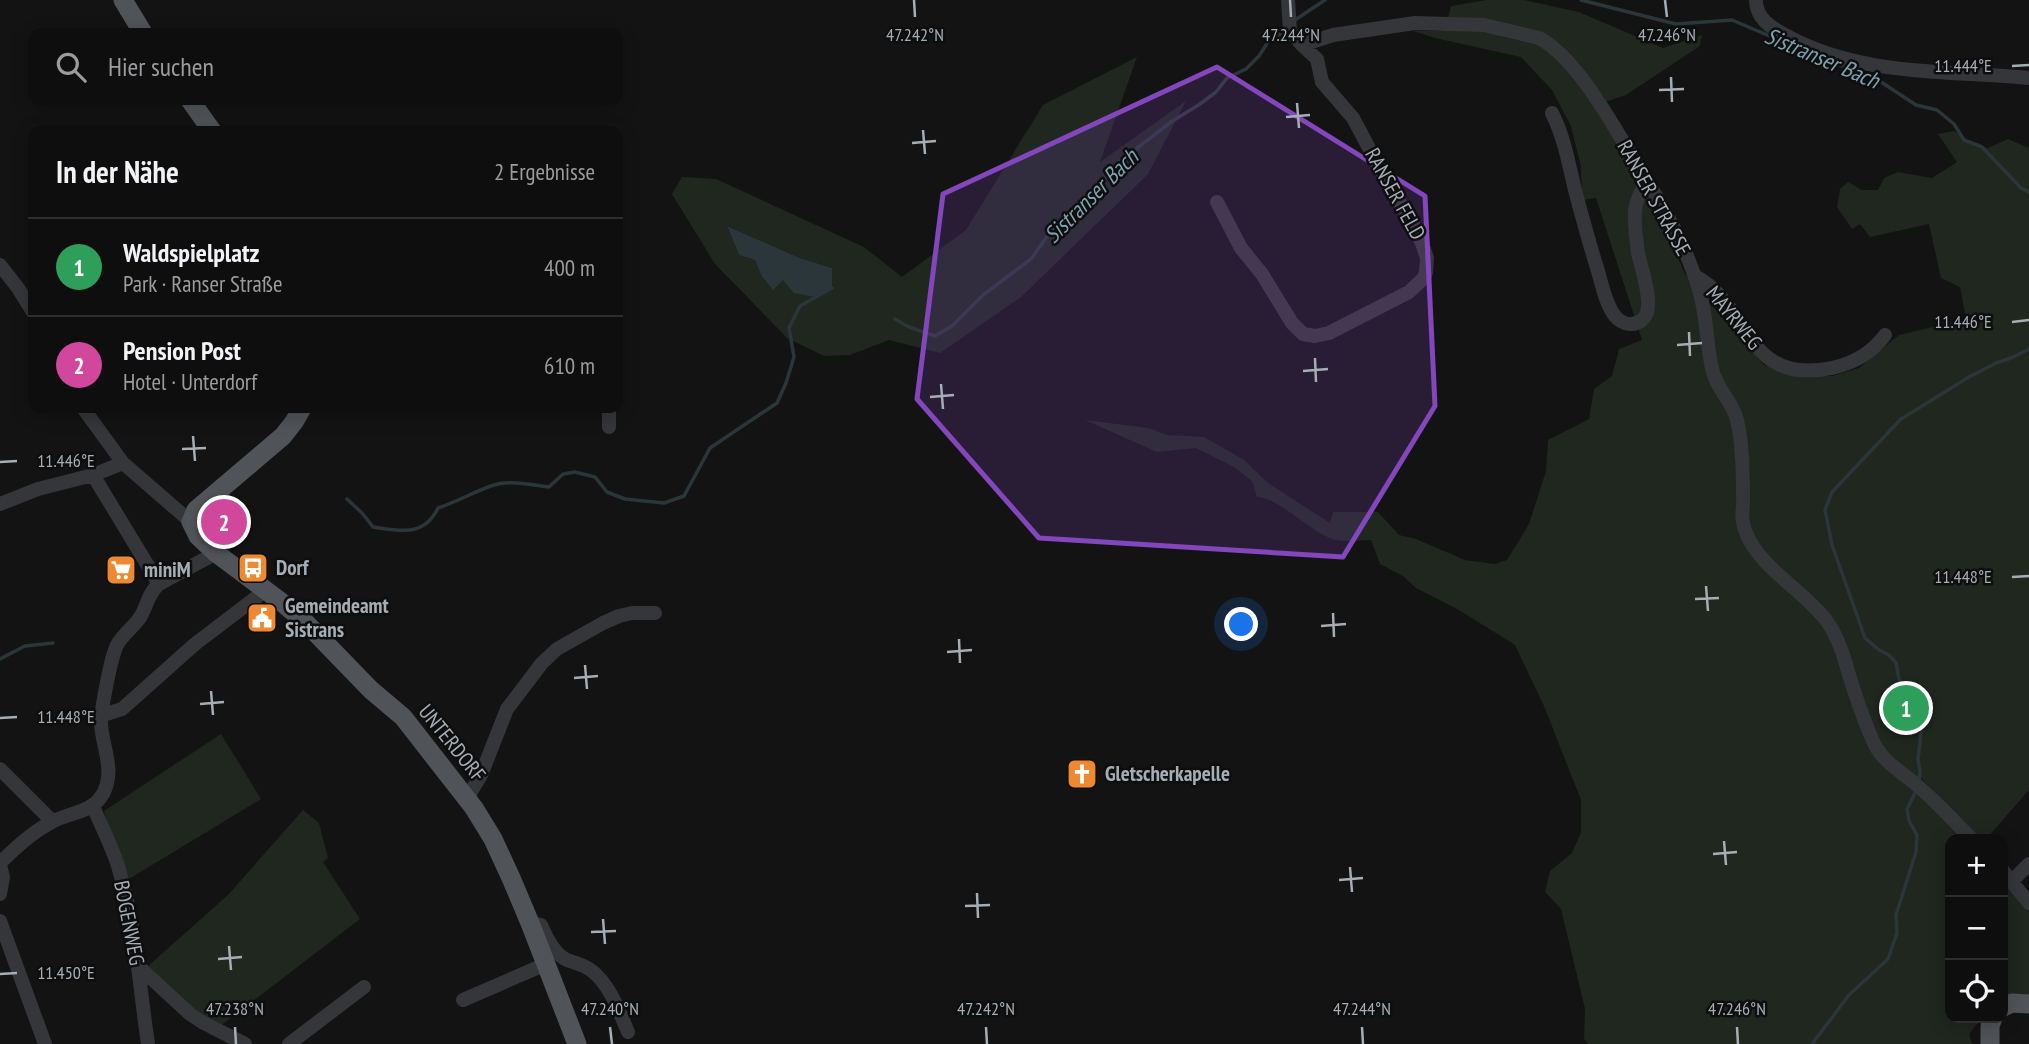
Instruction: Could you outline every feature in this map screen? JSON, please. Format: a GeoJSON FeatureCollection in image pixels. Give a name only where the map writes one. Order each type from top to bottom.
{"type":"FeatureCollection","features":[{"type":"Feature","properties":{"kind":"main road"},"geometry":{"type":"LineString","coordinates":[[123,0],[141,28]]}},
{"type":"Feature","properties":{"kind":"main road"},"geometry":{"type":"LineString","coordinates":[[194,105],[208,126]]}},
{"type":"Feature","properties":{"kind":"main road"},"geometry":{"type":"LineString","coordinates":[[191,522],[197,510],[283,436],[300,413]]}},
{"type":"Feature","properties":{"kind":"main road","name":"UNTERDORF"},"geometry":{"type":"LineString","coordinates":[[191,522],[194,531],[216,553],[305,622],[371,690],[403,717],[467,798],[493,839],[530,923],[577,1044]]}},
{"type":"Feature","properties":{"kind":"main road"},"geometry":{"type":"LineString","coordinates":[[2008,1005],[2029,1004]]}},
{"type":"Feature","properties":{"kind":"main road"},"geometry":{"type":"LineString","coordinates":[[1990,1044],[1991,1023]]}},
{"type":"Feature","properties":{"kind":"street"},"geometry":{"type":"LineString","coordinates":[[1288,0],[1290,31],[1301,45]]}},
{"type":"Feature","properties":{"kind":"street"},"geometry":{"type":"LineString","coordinates":[[1756,0],[1758,13],[1767,24],[1794,41],[1863,64],[1953,74],[2029,78]]}},
{"type":"Feature","properties":{"kind":"street","name":"RANSER STRASSE"},"geometry":{"type":"LineString","coordinates":[[1301,45],[1333,34],[1384,26],[1427,23],[1484,25],[1547,42],[1597,98],[1679,236],[1695,276],[1708,333],[1712,369],[1737,418],[1744,497],[1741,521],[1747,537],[1764,559],[1825,619],[1839,641],[1874,744],[1886,759],[1938,804],[1967,834]]}},
{"type":"Feature","properties":{"kind":"street","name":"RANSER FELD"},"geometry":{"type":"LineString","coordinates":[[1217,202],[1241,248],[1262,274],[1292,323],[1303,334],[1315,336],[1329,333],[1409,292],[1424,278],[1426,252],[1410,219],[1353,118],[1322,82],[1317,59],[1301,45]]}},
{"type":"Feature","properties":{"kind":"street"},"geometry":{"type":"LineString","coordinates":[[1552,113],[1564,139],[1601,281],[1615,317],[1627,324],[1642,320],[1649,308],[1638,252],[1635,213],[1636,204],[1647,180]]}},
{"type":"Feature","properties":{"kind":"street"},"geometry":{"type":"LineString","coordinates":[[0,265],[28,304]]}},
{"type":"Feature","properties":{"kind":"street","name":"MAYRWEG"},"geometry":{"type":"LineString","coordinates":[[1695,276],[1716,290],[1766,358],[1786,367],[1804,370],[1843,365],[1870,351],[1885,335]]}},
{"type":"Feature","properties":{"kind":"street"},"geometry":{"type":"LineString","coordinates":[[87,413],[123,463],[191,522]]}},
{"type":"Feature","properties":{"kind":"street"},"geometry":{"type":"LineString","coordinates":[[609,413],[609,427]]}},
{"type":"Feature","properties":{"kind":"street"},"geometry":{"type":"LineString","coordinates":[[0,504],[38,489],[93,475],[123,463]]}},
{"type":"Feature","properties":{"kind":"street"},"geometry":{"type":"LineString","coordinates":[[93,475],[159,584]]}},
{"type":"Feature","properties":{"kind":"street"},"geometry":{"type":"LineString","coordinates":[[0,894],[3,877],[0,864],[22,842],[52,821],[93,806],[103,793],[108,778],[108,761],[101,723],[108,677],[117,645],[138,620],[151,592],[159,584],[216,553]]}},
{"type":"Feature","properties":{"kind":"street"},"geometry":{"type":"LineString","coordinates":[[103,715],[122,709],[195,644],[266,590]]}},
{"type":"Feature","properties":{"kind":"street"},"geometry":{"type":"LineString","coordinates":[[467,798],[481,775],[507,709],[542,663],[557,649],[603,623],[632,613],[655,613]]}},
{"type":"Feature","properties":{"kind":"street"},"geometry":{"type":"LineString","coordinates":[[0,769],[52,821]]}},
{"type":"Feature","properties":{"kind":"street","name":"BOGENWEG"},"geometry":{"type":"LineString","coordinates":[[93,806],[118,865],[134,932],[148,1044]]}},
{"type":"Feature","properties":{"kind":"street"},"geometry":{"type":"LineString","coordinates":[[2029,864],[2008,876],[2029,903]]}},
{"type":"Feature","properties":{"kind":"street"},"geometry":{"type":"LineString","coordinates":[[0,921],[45,1044]]}},
{"type":"Feature","properties":{"kind":"street"},"geometry":{"type":"LineString","coordinates":[[530,923],[541,925],[562,957],[586,967],[598,976],[607,988],[628,1032]]}},
{"type":"Feature","properties":{"kind":"street"},"geometry":{"type":"LineString","coordinates":[[463,1000],[546,964]]}},
{"type":"Feature","properties":{"kind":"street"},"geometry":{"type":"LineString","coordinates":[[139,967],[202,1023],[245,1044]]}},
{"type":"Feature","properties":{"kind":"street"},"geometry":{"type":"LineString","coordinates":[[289,1044],[365,987]]}},
{"type":"Feature","properties":{"kind":"highlighted area"},"geometry":{"type":"Polygon","coordinates":[[[1217,67],[1425,196],[1435,406],[1343,557],[1039,538],[917,399],[943,194],[1217,67]]]}},
{"type":"Feature","properties":{"kind":"shaded area"},"geometry":{"type":"Polygon","coordinates":[[[1486,0],[1524,0],[1579,12],[1663,48],[1702,35],[1700,46],[1626,95],[1596,105],[1640,174],[1685,274],[1764,365],[1800,376],[1832,376],[1859,368],[1899,335],[1966,319],[1960,287],[1941,278],[1929,224],[1870,237],[1860,224],[1852,229],[1837,207],[1840,189],[1848,182],[1862,190],[1878,190],[1884,178],[1898,172],[1932,178],[1957,162],[1938,134],[1954,131],[1983,150],[2008,139],[2029,148],[2029,790],[1990,834],[1975,834],[1921,778],[1917,780],[1967,834],[1945,834],[1945,1023],[1978,1023],[1969,1034],[1972,1044],[1588,1044],[1584,1039],[1585,1009],[1561,909],[1545,892],[1550,871],[1572,853],[1581,832],[1581,800],[1544,706],[1515,645],[1380,564],[1371,540],[1336,540],[1316,531],[1275,503],[1257,497],[1252,481],[1234,467],[1196,448],[1157,452],[1085,420],[1148,428],[1167,435],[1204,437],[1244,460],[1268,483],[1330,523],[1333,512],[1378,512],[1399,535],[1416,539],[1465,560],[1495,564],[1507,560],[1529,524],[1546,471],[1548,440],[1589,419],[1594,389],[1612,376],[1619,349],[1642,340],[1596,198],[1582,200],[1581,167],[1571,126],[1552,90],[1521,57],[1413,31],[1445,31],[1451,6],[1486,0]]]}},
{"type":"Feature","properties":{"kind":"shaded area"},"geometry":{"type":"Polygon","coordinates":[[[1137,57],[1100,162],[1186,101],[1148,174],[1021,297],[940,353],[889,340],[850,355],[824,356],[787,338],[715,264],[672,194],[682,177],[716,179],[864,247],[902,277],[966,230],[1043,105],[1137,57]],[[727,226],[739,255],[755,260],[761,275],[783,280],[832,268],[800,258],[727,226]]]}},
{"type":"Feature","properties":{"kind":"shaded area"},"geometry":{"type":"Polygon","coordinates":[[[727,226],[800,258],[832,268],[832,288],[815,297],[794,293],[783,280],[773,290],[761,275],[755,260],[739,255],[727,226]]]}},
{"type":"Feature","properties":{"kind":"shaded area"},"geometry":{"type":"Polygon","coordinates":[[[221,734],[261,799],[129,879],[107,826],[104,811],[221,734]]]}},
{"type":"Feature","properties":{"kind":"shaded area"},"geometry":{"type":"Polygon","coordinates":[[[303,810],[319,823],[328,858],[323,862],[360,919],[219,1027],[193,1014],[147,967],[229,894],[303,810]]]}},
{"type":"Feature","properties":{"kind":"shaded area"},"geometry":{"type":"Polygon","coordinates":[[[2008,877],[2029,903],[2029,999],[2008,1001],[2008,877]]]}},
{"type":"Feature","properties":{"kind":"waterway","name":"Sistranser Bach"},"geometry":{"type":"LineString","coordinates":[[1295,20],[1325,0]]}},
{"type":"Feature","properties":{"kind":"waterway","name":"Sistranser Bach"},"geometry":{"type":"LineString","coordinates":[[1581,0],[1676,24],[1732,20],[1784,42]]}},
{"type":"Feature","properties":{"kind":"waterway","name":"Sistranser Bach"},"geometry":{"type":"LineString","coordinates":[[895,319],[935,336],[952,326],[983,295],[1031,259],[1056,224],[1086,199],[1123,159],[1216,92],[1227,78],[1246,69],[1268,42],[1282,33]]}},
{"type":"Feature","properties":{"kind":"waterway","name":"Sistranser Bach"},"geometry":{"type":"LineString","coordinates":[[1824,59],[1875,78],[1916,105],[1937,110],[1954,124],[1964,140],[1982,147],[2021,188],[2029,192]]}},
{"type":"Feature","properties":{"kind":"waterway","name":"Sistranser Bach"},"geometry":{"type":"LineString","coordinates":[[347,499],[373,527],[411,530],[426,524],[438,508],[494,485],[514,483],[549,487],[563,474],[575,472],[595,477],[607,492],[625,499],[664,503],[684,496],[710,448],[777,403],[794,357],[789,328],[800,306],[832,288]]}},
{"type":"Feature","properties":{"kind":"waterway"},"geometry":{"type":"LineString","coordinates":[[1919,780],[1918,759],[1923,716],[1906,696],[1900,684],[1896,663],[1865,638],[1832,545],[1825,510],[1832,492],[1901,419],[1969,377],[2029,349]]}},
{"type":"Feature","properties":{"kind":"waterway","name":"Sistranser Bach"},"geometry":{"type":"LineString","coordinates":[[0,659],[25,646],[53,643]]}},
{"type":"Feature","properties":{"kind":"waterway"},"geometry":{"type":"LineString","coordinates":[[1812,1044],[1849,995],[1888,959],[1897,933],[1896,915],[1916,852],[1917,835],[1909,821],[1907,809],[1916,791]]}},
{"type":"Feature","properties":{"kind":"place","name":"Pension Post"},"geometry":{"type":"Point","coordinates":[224,522]}},
{"type":"Feature","properties":{"kind":"place","name":"Dorf"},"geometry":{"type":"Point","coordinates":[253,568]}},
{"type":"Feature","properties":{"kind":"place","name":"miniM"},"geometry":{"type":"Point","coordinates":[121,570]}},
{"type":"Feature","properties":{"kind":"place","name":"Gemeindeamt Sistrans"},"geometry":{"type":"Point","coordinates":[262,618]}},
{"type":"Feature","properties":{"kind":"place","name":"Waldspielplatz"},"geometry":{"type":"Point","coordinates":[1906,708]}},
{"type":"Feature","properties":{"kind":"place","name":"Gletscherkapelle"},"geometry":{"type":"Point","coordinates":[1082,774]}}]}
